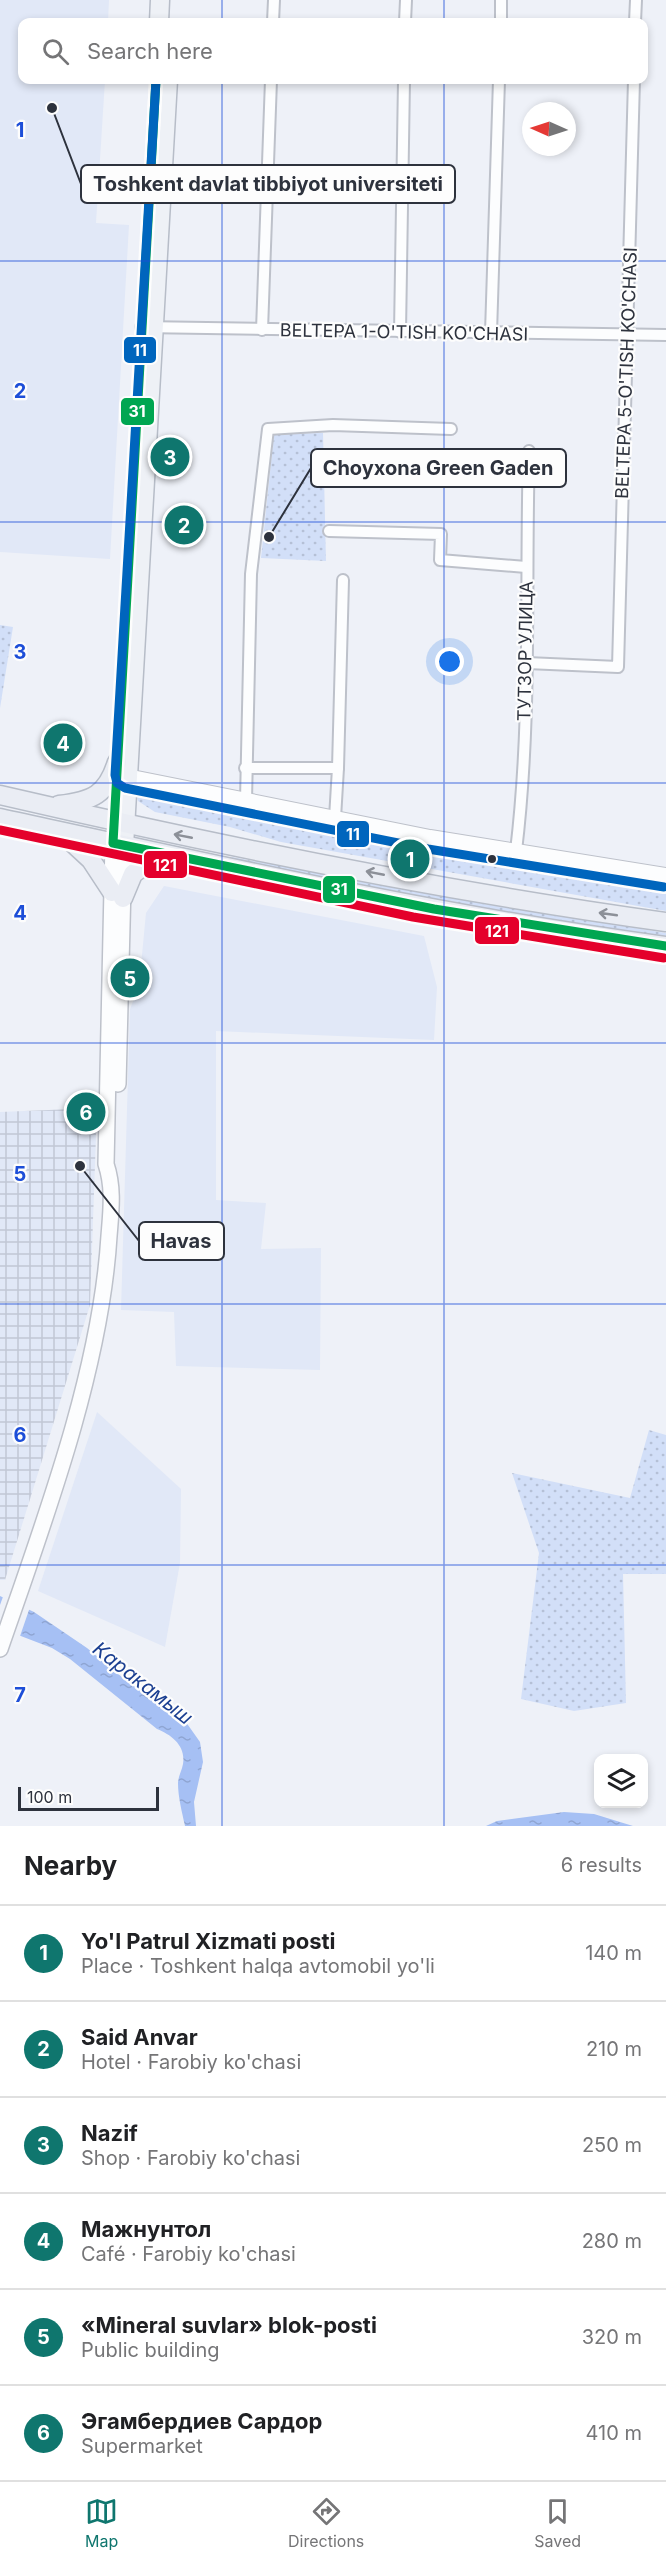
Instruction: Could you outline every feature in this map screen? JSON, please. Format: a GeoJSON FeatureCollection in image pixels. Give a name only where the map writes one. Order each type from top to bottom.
{"type":"FeatureCollection","features":[{"type":"Feature","properties":{"kind":"highway"},"geometry":{"type":"LineString","coordinates":[[47,806],[81,801],[100,793],[122,769]]}},
{"type":"Feature","properties":{"kind":"highway"},"geometry":{"type":"LineString","coordinates":[[0,795],[120,822],[492,896],[666,922]]}},
{"type":"Feature","properties":{"kind":"highway"},"geometry":{"type":"LineString","coordinates":[[0,818],[159,854],[494,920],[666,946]]}},
{"type":"Feature","properties":{"kind":"highway"},"geometry":{"type":"LineString","coordinates":[[60,831],[91,860],[117,895],[133,874],[159,854]]}},
{"type":"Feature","properties":{"kind":"main road"},"geometry":{"type":"LineString","coordinates":[[159,18],[160,0]]}},
{"type":"Feature","properties":{"kind":"main road"},"geometry":{"type":"LineString","coordinates":[[170,18],[172,0]]}},
{"type":"Feature","properties":{"kind":"main road"},"geometry":{"type":"LineString","coordinates":[[2,1644],[79,1400],[100,1313],[108,1251],[111,1179],[106,1164],[122,769],[147,328],[156,84]]}},
{"type":"Feature","properties":{"kind":"main road"},"geometry":{"type":"LineString","coordinates":[[147,328],[168,84]]}},
{"type":"Feature","properties":{"kind":"street"},"geometry":{"type":"LineString","coordinates":[[273,18],[274,0]]}},
{"type":"Feature","properties":{"kind":"street"},"geometry":{"type":"LineString","coordinates":[[405,18],[406,0]]}},
{"type":"Feature","properties":{"kind":"street"},"geometry":{"type":"LineString","coordinates":[[501,0],[501,18]]}},
{"type":"Feature","properties":{"kind":"street"},"geometry":{"type":"LineString","coordinates":[[635,18],[636,0]]}},
{"type":"Feature","properties":{"kind":"street"},"geometry":{"type":"LineString","coordinates":[[262,330],[271,84]]}},
{"type":"Feature","properties":{"kind":"street"},"geometry":{"type":"LineString","coordinates":[[400,333],[404,84]]}},
{"type":"Feature","properties":{"kind":"street"},"geometry":{"type":"LineString","coordinates":[[492,333],[499,84]]}},
{"type":"Feature","properties":{"kind":"street","name":"BELTEPA 5-O'TISH KO'CHASI"},"geometry":{"type":"LineString","coordinates":[[528,663],[618,667],[634,84]]}},
{"type":"Feature","properties":{"kind":"street","name":"BELTEPA 1-O'TISH KO'CHASI"},"geometry":{"type":"LineString","coordinates":[[147,328],[666,335]]}},
{"type":"Feature","properties":{"kind":"street"},"geometry":{"type":"LineString","coordinates":[[246,800],[251,574],[268,429],[333,425],[451,429]]}},
{"type":"Feature","properties":{"kind":"street","name":"ТУТЗОР УЛИЦА"},"geometry":{"type":"LineString","coordinates":[[516,851],[521,812],[528,663],[526,567],[529,451]]}},
{"type":"Feature","properties":{"kind":"street"},"geometry":{"type":"LineString","coordinates":[[329,531],[441,534],[440,560],[526,567]]}},
{"type":"Feature","properties":{"kind":"street"},"geometry":{"type":"LineString","coordinates":[[335,818],[343,580]]}},
{"type":"Feature","properties":{"kind":"street"},"geometry":{"type":"LineString","coordinates":[[245,768],[338,768]]}},
{"type":"Feature","properties":{"kind":"street"},"geometry":{"type":"LineString","coordinates":[[122,769],[246,800],[335,818],[516,851],[666,875]]}},
{"type":"Feature","properties":{"kind":"shaded area"},"geometry":{"type":"Polygon","coordinates":[[[0,0],[109,0],[108,18],[18,18],[18,84],[105,84],[96,223],[129,225],[110,559],[0,552],[0,0]]]}},
{"type":"Feature","properties":{"kind":"shaded area"},"geometry":{"type":"Polygon","coordinates":[[[323,433],[326,561],[261,558],[274,434],[323,433]]]}},
{"type":"Feature","properties":{"kind":"shaded area"},"geometry":{"type":"Polygon","coordinates":[[[0,625],[13,627],[0,708],[0,625]]]}},
{"type":"Feature","properties":{"kind":"shaded area"},"geometry":{"type":"Polygon","coordinates":[[[143,785],[389,835],[666,881],[666,911],[281,842],[230,827],[155,812],[138,801],[135,789],[143,785]]]}},
{"type":"Feature","properties":{"kind":"shaded area"},"geometry":{"type":"Polygon","coordinates":[[[232,857],[490,905],[666,933],[666,938],[424,898],[230,859],[232,857]]]}},
{"type":"Feature","properties":{"kind":"shaded area"},"geometry":{"type":"Polygon","coordinates":[[[164,886],[424,936],[437,987],[434,1040],[216,1031],[216,1200],[266,1203],[261,1249],[321,1248],[320,1370],[176,1366],[174,1312],[121,1310],[130,1009],[139,986],[146,913],[164,886]]]}},
{"type":"Feature","properties":{"kind":"shaded area"},"geometry":{"type":"Polygon","coordinates":[[[97,1108],[90,1305],[5,1580],[0,1580],[0,1112],[97,1108]]]}},
{"type":"Feature","properties":{"kind":"shaded area"},"geometry":{"type":"Polygon","coordinates":[[[97,1412],[181,1489],[180,1563],[165,1647],[38,1591],[97,1412]]]}},
{"type":"Feature","properties":{"kind":"shaded area"},"geometry":{"type":"Polygon","coordinates":[[[649,1430],[666,1435],[666,1574],[623,1574],[626,1703],[574,1711],[521,1699],[539,1553],[512,1473],[630,1498],[649,1430]]]}},
{"type":"Feature","properties":{"kind":"water"},"geometry":{"type":"Polygon","coordinates":[[[0,1596],[34,1612],[87,1648],[129,1683],[176,1712],[188,1725],[200,1742],[203,1762],[194,1802],[196,1826],[185,1826],[178,1783],[183,1758],[177,1742],[168,1734],[157,1729],[70,1659],[52,1648],[0,1628],[0,1596]]]}},
{"type":"Feature","properties":{"kind":"water"},"geometry":{"type":"Polygon","coordinates":[[[564,1812],[594,1814],[633,1826],[486,1826],[497,1821],[564,1812]]]}},
{"type":"Feature","properties":{"kind":"pier"},"geometry":{"type":"Polygon","coordinates":[[[4,1594],[30,1607],[19,1639],[0,1631],[0,1605],[4,1594]]]}},
{"type":"Feature","properties":{"kind":"transit line","name":"31"},"geometry":{"type":"LineString","coordinates":[[156,84],[113,843],[434,909],[666,946]]}},
{"type":"Feature","properties":{"kind":"transit line","name":"11"},"geometry":{"type":"LineString","coordinates":[[156,84],[115,775],[117,783],[125,788],[428,849],[664,887]]}},
{"type":"Feature","properties":{"kind":"transit line","name":"121"},"geometry":{"type":"LineString","coordinates":[[0,830],[413,917],[664,958]]}},
{"type":"Feature","properties":{"kind":"place","name":"Toshkent davlat tibbiyot universiteti"},"geometry":{"type":"Point","coordinates":[52,108]}},
{"type":"Feature","properties":{"kind":"place","name":"Nazif"},"geometry":{"type":"Point","coordinates":[170,457]}},
{"type":"Feature","properties":{"kind":"place","name":"Said Anvar"},"geometry":{"type":"Point","coordinates":[184,525]}},
{"type":"Feature","properties":{"kind":"place","name":"Choyxona Green Gaden"},"geometry":{"type":"Point","coordinates":[269,537]}},
{"type":"Feature","properties":{"kind":"place","name":"Мажнунтол"},"geometry":{"type":"Point","coordinates":[63,743]}},
{"type":"Feature","properties":{"kind":"place","name":"Yo'l Patrul Xizmati posti"},"geometry":{"type":"Point","coordinates":[410,859]}},
{"type":"Feature","properties":{"kind":"place","name":"«Mineral suvlar» blok-posti"},"geometry":{"type":"Point","coordinates":[130,978]}},
{"type":"Feature","properties":{"kind":"place","name":"Эгамбердиев Сардор"},"geometry":{"type":"Point","coordinates":[86,1112]}},
{"type":"Feature","properties":{"kind":"place","name":"Havas"},"geometry":{"type":"Point","coordinates":[80,1166]}},
{"type":"Feature","properties":{"kind":"water label","name":"Каракамыш"},"geometry":{"type":"Point","coordinates":[143,1683]}}]}
